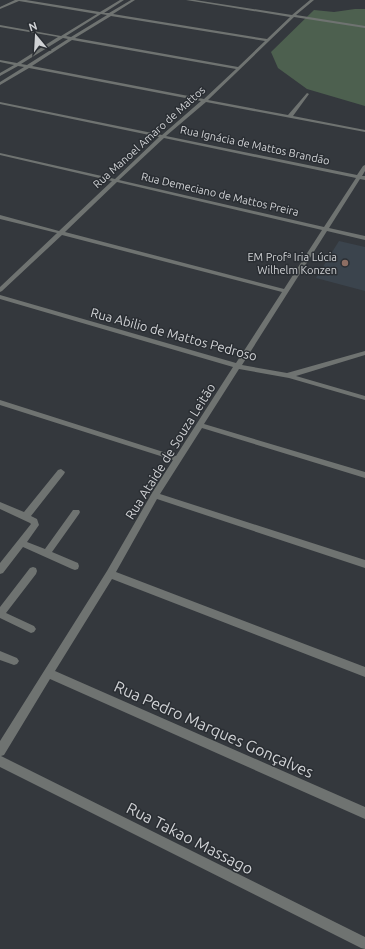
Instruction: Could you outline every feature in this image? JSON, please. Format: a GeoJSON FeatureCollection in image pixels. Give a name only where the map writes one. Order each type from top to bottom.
{"type":"FeatureCollection","features":[{"type":"Feature","properties":{"kind":"street"},"geometry":{"type":"LineString","coordinates":[[0,8],[18,0],[270,40]]}},
{"type":"Feature","properties":{"kind":"street"},"geometry":{"type":"LineString","coordinates":[[0,75],[122,0]]}},
{"type":"Feature","properties":{"kind":"street"},"geometry":{"type":"LineString","coordinates":[[0,84],[133,0]]}},
{"type":"Feature","properties":{"kind":"street"},"geometry":{"type":"LineString","coordinates":[[188,0],[365,27]]}},
{"type":"Feature","properties":{"kind":"street","name":"Rua Manoel Amaro de Mattos"},"geometry":{"type":"LineString","coordinates":[[0,290],[116,180],[205,100],[270,40],[292,17],[312,0]]}},
{"type":"Feature","properties":{"kind":"street"},"geometry":{"type":"LineString","coordinates":[[0,26],[239,68]]}},
{"type":"Feature","properties":{"kind":"street"},"geometry":{"type":"LineString","coordinates":[[0,61],[365,131]]}},
{"type":"Feature","properties":{"kind":"street"},"geometry":{"type":"LineString","coordinates":[[290,116],[307,94]]}},
{"type":"Feature","properties":{"kind":"street","name":"Rua Ignácia de Mattos Brandão"},"geometry":{"type":"LineString","coordinates":[[0,103],[359,178]]}},
{"type":"Feature","properties":{"kind":"street","name":"Rua Demeciano de Mattos Preira"},"geometry":{"type":"LineString","coordinates":[[0,154],[365,238]]}},
{"type":"Feature","properties":{"kind":"street","name":"Rua Ataide de Souza Leitão"},"geometry":{"type":"LineString","coordinates":[[0,751],[50,674],[155,496],[199,425],[286,291],[324,228],[365,167]]}},
{"type":"Feature","properties":{"kind":"street"},"geometry":{"type":"LineString","coordinates":[[0,217],[62,231],[286,291]]}},
{"type":"Feature","properties":{"kind":"street","name":"Rua Abilio de Mattos Pedroso"},"geometry":{"type":"LineString","coordinates":[[0,297],[237,366],[289,376],[365,398]]}},
{"type":"Feature","properties":{"kind":"street"},"geometry":{"type":"LineString","coordinates":[[289,376],[365,352]]}},
{"type":"Feature","properties":{"kind":"street"},"geometry":{"type":"LineString","coordinates":[[0,402],[178,459]]}},
{"type":"Feature","properties":{"kind":"street"},"geometry":{"type":"LineString","coordinates":[[199,425],[365,475]]}},
{"type":"Feature","properties":{"kind":"street"},"geometry":{"type":"LineString","coordinates":[[25,517],[61,472]]}},
{"type":"Feature","properties":{"kind":"street"},"geometry":{"type":"LineString","coordinates":[[155,496],[365,564]]}},
{"type":"Feature","properties":{"kind":"street"},"geometry":{"type":"LineString","coordinates":[[0,506],[34,521],[35,525],[0,570]]}},
{"type":"Feature","properties":{"kind":"street"},"geometry":{"type":"LineString","coordinates":[[46,554],[76,512]]}},
{"type":"Feature","properties":{"kind":"street"},"geometry":{"type":"LineString","coordinates":[[21,543],[75,566]]}},
{"type":"Feature","properties":{"kind":"street"},"geometry":{"type":"LineString","coordinates":[[31,629],[0,614],[33,571]]}},
{"type":"Feature","properties":{"kind":"street"},"geometry":{"type":"LineString","coordinates":[[110,574],[365,672]]}},
{"type":"Feature","properties":{"kind":"street"},"geometry":{"type":"LineString","coordinates":[[0,655],[14,661]]}},
{"type":"Feature","properties":{"kind":"street","name":"Rua Pedro Marques Gonçalves"},"geometry":{"type":"LineString","coordinates":[[50,674],[365,813]]}},
{"type":"Feature","properties":{"kind":"street","name":"Rua Takao Massago"},"geometry":{"type":"LineString","coordinates":[[0,761],[365,944]]}},
{"type":"Feature","properties":{"kind":"shaded area","name":"EM Profª Iria Lúcia Wilhelm Konzen"},"geometry":{"type":"Polygon","coordinates":[[[339,241],[365,247],[365,291],[316,278],[339,241]]]}},
{"type":"Feature","properties":{"kind":"green space"},"geometry":{"type":"Polygon","coordinates":[[[365,9],[365,106],[307,89],[278,68],[271,52],[314,10],[334,12],[365,9]]]}},
{"type":"Feature","properties":{"kind":"place","name":"EM Profª Iria Lúcia Wilhelm Konzen"},"geometry":{"type":"Point","coordinates":[345,263]}}]}
